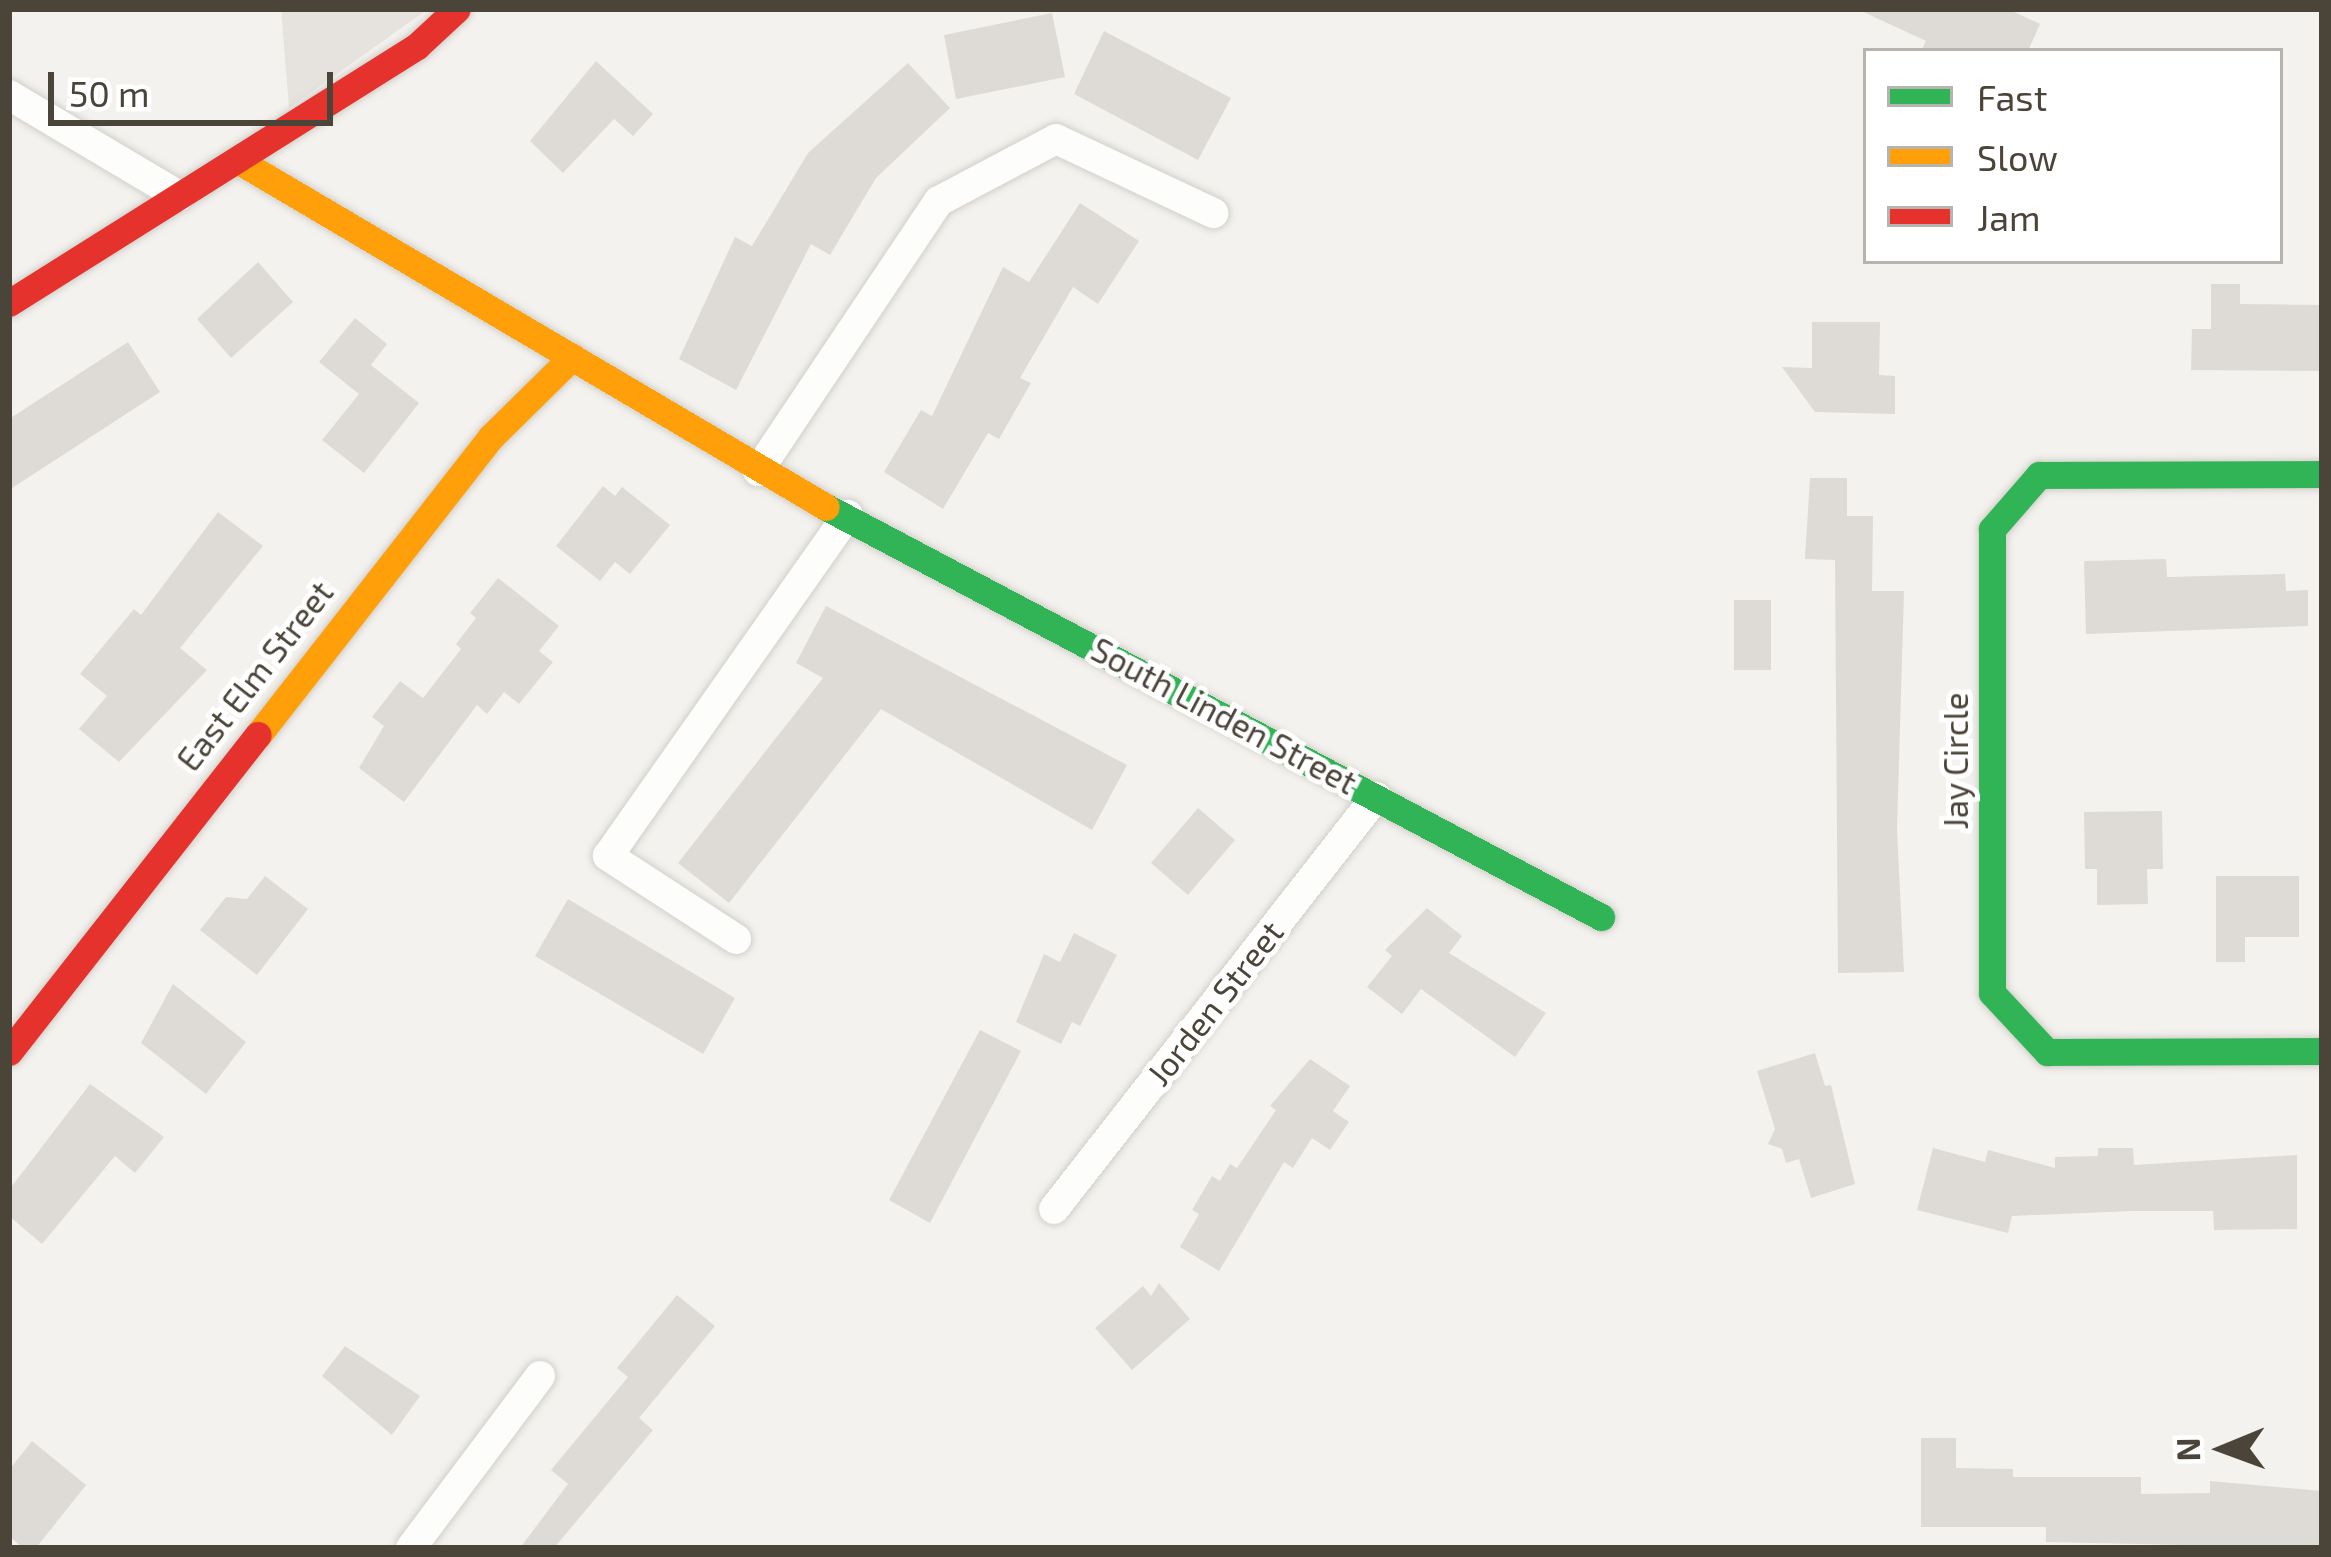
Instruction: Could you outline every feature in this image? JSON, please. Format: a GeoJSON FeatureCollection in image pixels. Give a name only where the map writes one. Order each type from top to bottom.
{"type":"FeatureCollection","features":[{"type":"Feature","properties":{"kind":"street"},"geometry":{"type":"LineString","coordinates":[[9,303],[416,46],[457,9]]}},
{"type":"Feature","properties":{"kind":"street"},"geometry":{"type":"LineString","coordinates":[[9,95],[178,196]]}},
{"type":"Feature","properties":{"kind":"street"},"geometry":{"type":"LineString","coordinates":[[758,471],[939,201],[1056,139],[1213,213]]}},
{"type":"Feature","properties":{"kind":"street","name":"South Linden Street"},"geometry":{"type":"LineString","coordinates":[[239,161],[758,471],[1601,917]]}},
{"type":"Feature","properties":{"kind":"street","name":"East Elm Street"},"geometry":{"type":"LineString","coordinates":[[9,1052],[490,436],[572,357]]}},
{"type":"Feature","properties":{"kind":"street","name":"Jay Circle"},"geometry":{"type":"LineString","coordinates":[[2322,475],[2039,476],[1992,529],[1992,993],[2047,1052],[2322,1051]]}},
{"type":"Feature","properties":{"kind":"street"},"geometry":{"type":"LineString","coordinates":[[736,939],[608,856],[848,515]]}},
{"type":"Feature","properties":{"kind":"street","name":"Jorden Street"},"geometry":{"type":"LineString","coordinates":[[1054,1209],[1376,797]]}},
{"type":"Feature","properties":{"kind":"street"},"geometry":{"type":"LineString","coordinates":[[411,1548],[540,1376]]}},
{"type":"Feature","properties":{"kind":"shaded area"},"geometry":{"type":"Polygon","coordinates":[[[281,9],[428,9],[289,108],[281,9]]]}},
{"type":"Feature","properties":{"kind":"building"},"geometry":{"type":"Polygon","coordinates":[[[1857,9],[2008,9],[2040,24],[2029,48],[1922,48],[1926,41],[1857,9]]]}},
{"type":"Feature","properties":{"kind":"building"},"geometry":{"type":"Polygon","coordinates":[[[1052,13],[1065,77],[956,99],[944,35],[1052,13]]]}},
{"type":"Feature","properties":{"kind":"building"},"geometry":{"type":"Polygon","coordinates":[[[1104,31],[1231,98],[1198,160],[1074,94],[1104,31]]]}},
{"type":"Feature","properties":{"kind":"building"},"geometry":{"type":"Polygon","coordinates":[[[596,61],[653,114],[633,136],[614,119],[563,173],[530,141],[596,61]]]}},
{"type":"Feature","properties":{"kind":"building"},"geometry":{"type":"Polygon","coordinates":[[[908,63],[950,108],[876,178],[830,255],[811,244],[736,390],[679,359],[735,237],[752,246],[808,153],[908,63]]]}},
{"type":"Feature","properties":{"kind":"building"},"geometry":{"type":"Polygon","coordinates":[[[1080,203],[1139,241],[1098,304],[1073,287],[1020,378],[1031,383],[999,439],[988,433],[943,509],[884,472],[921,410],[932,416],[1003,267],[1029,282],[1080,203]]]}},
{"type":"Feature","properties":{"kind":"building"},"geometry":{"type":"Polygon","coordinates":[[[258,262],[293,302],[231,358],[197,319],[258,262]]]}},
{"type":"Feature","properties":{"kind":"building"},"geometry":{"type":"Polygon","coordinates":[[[2211,284],[2240,284],[2240,304],[2322,305],[2322,371],[2191,370],[2192,329],[2211,329],[2211,284]]]}},
{"type":"Feature","properties":{"kind":"building"},"geometry":{"type":"Polygon","coordinates":[[[355,318],[387,344],[371,365],[419,403],[364,473],[322,440],[359,394],[319,362],[355,318]]]}},
{"type":"Feature","properties":{"kind":"building"},"geometry":{"type":"Polygon","coordinates":[[[1812,322],[1880,322],[1879,375],[1895,376],[1895,414],[1815,412],[1782,367],[1812,368],[1812,322]]]}},
{"type":"Feature","properties":{"kind":"building"},"geometry":{"type":"Polygon","coordinates":[[[128,342],[160,392],[9,490],[9,419],[128,342]]]}},
{"type":"Feature","properties":{"kind":"building"},"geometry":{"type":"Polygon","coordinates":[[[1810,478],[1847,478],[1847,516],[1873,516],[1872,591],[1904,591],[1897,829],[1904,972],[1838,973],[1835,560],[1805,559],[1810,478]]]}},
{"type":"Feature","properties":{"kind":"building"},"geometry":{"type":"Polygon","coordinates":[[[603,486],[615,496],[622,487],[670,525],[630,574],[615,562],[600,581],[556,546],[603,486]]]}},
{"type":"Feature","properties":{"kind":"building"},"geometry":{"type":"Polygon","coordinates":[[[218,512],[263,546],[180,648],[207,670],[119,762],[79,729],[107,696],[80,674],[134,609],[141,615],[218,512]]]}},
{"type":"Feature","properties":{"kind":"building"},"geometry":{"type":"Polygon","coordinates":[[[2166,559],[2167,577],[2285,574],[2286,591],[2308,590],[2308,626],[2086,634],[2084,561],[2166,559]]]}},
{"type":"Feature","properties":{"kind":"building"},"geometry":{"type":"Polygon","coordinates":[[[498,578],[559,626],[539,651],[553,662],[519,704],[504,692],[487,714],[477,705],[404,802],[359,768],[384,726],[372,717],[400,681],[423,698],[461,649],[456,644],[476,618],[470,613],[498,578]]]}},
{"type":"Feature","properties":{"kind":"building"},"geometry":{"type":"Polygon","coordinates":[[[1734,600],[1771,600],[1771,670],[1734,670],[1734,600]]]}},
{"type":"Feature","properties":{"kind":"building"},"geometry":{"type":"Polygon","coordinates":[[[826,606],[1127,765],[1092,830],[881,709],[729,903],[678,863],[823,678],[796,663],[826,606]]]}},
{"type":"Feature","properties":{"kind":"building"},"geometry":{"type":"Polygon","coordinates":[[[1198,808],[1235,840],[1188,895],[1151,863],[1198,808]]]}},
{"type":"Feature","properties":{"kind":"building"},"geometry":{"type":"Polygon","coordinates":[[[2162,811],[2163,869],[2147,869],[2148,904],[2097,905],[2097,869],[2085,869],[2084,812],[2162,811]]]}},
{"type":"Feature","properties":{"kind":"building"},"geometry":{"type":"Polygon","coordinates":[[[265,876],[308,909],[257,975],[200,930],[226,897],[247,899],[265,876]]]}},
{"type":"Feature","properties":{"kind":"building"},"geometry":{"type":"Polygon","coordinates":[[[2216,876],[2299,876],[2299,937],[2245,937],[2245,962],[2216,962],[2216,876]]]}},
{"type":"Feature","properties":{"kind":"building"},"geometry":{"type":"Polygon","coordinates":[[[568,899],[735,998],[703,1054],[535,956],[568,899]]]}},
{"type":"Feature","properties":{"kind":"building"},"geometry":{"type":"Polygon","coordinates":[[[1427,908],[1462,936],[1449,953],[1546,1013],[1515,1057],[1421,989],[1402,1014],[1367,987],[1392,956],[1385,950],[1427,908]]]}},
{"type":"Feature","properties":{"kind":"building"},"geometry":{"type":"Polygon","coordinates":[[[1074,933],[1117,955],[1080,1026],[1072,1022],[1061,1044],[1016,1022],[1044,954],[1060,962],[1074,933]]]}},
{"type":"Feature","properties":{"kind":"building"},"geometry":{"type":"Polygon","coordinates":[[[173,984],[246,1042],[206,1094],[141,1043],[173,984]]]}},
{"type":"Feature","properties":{"kind":"building"},"geometry":{"type":"Polygon","coordinates":[[[980,1030],[1021,1051],[930,1223],[889,1200],[980,1030]]]}},
{"type":"Feature","properties":{"kind":"building"},"geometry":{"type":"Polygon","coordinates":[[[1815,1053],[1825,1086],[1831,1085],[1855,1184],[1811,1198],[1799,1159],[1786,1163],[1782,1149],[1768,1144],[1775,1129],[1757,1071],[1815,1053]]]}},
{"type":"Feature","properties":{"kind":"building"},"geometry":{"type":"Polygon","coordinates":[[[1310,1059],[1350,1086],[1333,1111],[1349,1122],[1330,1150],[1312,1138],[1293,1168],[1284,1162],[1219,1271],[1180,1247],[1199,1214],[1192,1210],[1212,1176],[1220,1181],[1230,1164],[1237,1168],[1276,1110],[1270,1106],[1310,1059]]]}},
{"type":"Feature","properties":{"kind":"building"},"geometry":{"type":"Polygon","coordinates":[[[90,1084],[164,1137],[135,1173],[115,1156],[42,1244],[9,1216],[9,1190],[90,1084]]]}},
{"type":"Feature","properties":{"kind":"building"},"geometry":{"type":"Polygon","coordinates":[[[1933,1148],[1985,1162],[1988,1150],[2055,1168],[2055,1157],[2098,1156],[2098,1148],[2133,1148],[2134,1165],[2297,1155],[2297,1229],[2214,1230],[2213,1211],[2133,1211],[2012,1216],[2008,1233],[1917,1210],[1933,1148]]]}},
{"type":"Feature","properties":{"kind":"building"},"geometry":{"type":"Polygon","coordinates":[[[1159,1283],[1190,1319],[1132,1370],[1095,1328],[1143,1286],[1151,1296],[1159,1283]]]}},
{"type":"Feature","properties":{"kind":"building"},"geometry":{"type":"Polygon","coordinates":[[[677,1295],[715,1326],[639,1418],[653,1430],[554,1548],[520,1548],[568,1484],[551,1470],[628,1377],[617,1368],[677,1295]]]}},
{"type":"Feature","properties":{"kind":"building"},"geometry":{"type":"Polygon","coordinates":[[[345,1346],[420,1396],[392,1435],[322,1376],[345,1346]]]}},
{"type":"Feature","properties":{"kind":"building"},"geometry":{"type":"Polygon","coordinates":[[[1921,1438],[1956,1438],[1956,1468],[2013,1469],[2013,1477],[2141,1477],[2141,1494],[2210,1493],[2210,1481],[2322,1491],[2322,1548],[2046,1542],[2046,1527],[1921,1527],[1921,1438]]]}},
{"type":"Feature","properties":{"kind":"building"},"geometry":{"type":"Polygon","coordinates":[[[32,1441],[86,1485],[36,1548],[23,1548],[9,1536],[9,1470],[32,1441]]]}},
{"type":"Feature","properties":{"kind":"traffic: fast"},"geometry":{"type":"LineString","coordinates":[[2322,474],[2039,475],[1992,529],[1992,993],[2047,1052],[2322,1051]]}},
{"type":"Feature","properties":{"kind":"traffic: fast"},"geometry":{"type":"LineString","coordinates":[[826,507],[1601,917]]}},
{"type":"Feature","properties":{"kind":"traffic: slow"},"geometry":{"type":"LineString","coordinates":[[239,161],[826,507]]}},
{"type":"Feature","properties":{"kind":"traffic: slow"},"geometry":{"type":"LineString","coordinates":[[258,735],[491,437],[572,357]]}},
{"type":"Feature","properties":{"kind":"traffic: jam"},"geometry":{"type":"LineString","coordinates":[[9,303],[417,46],[457,9]]}},
{"type":"Feature","properties":{"kind":"traffic: jam"},"geometry":{"type":"LineString","coordinates":[[9,1052],[258,735]]}}]}
